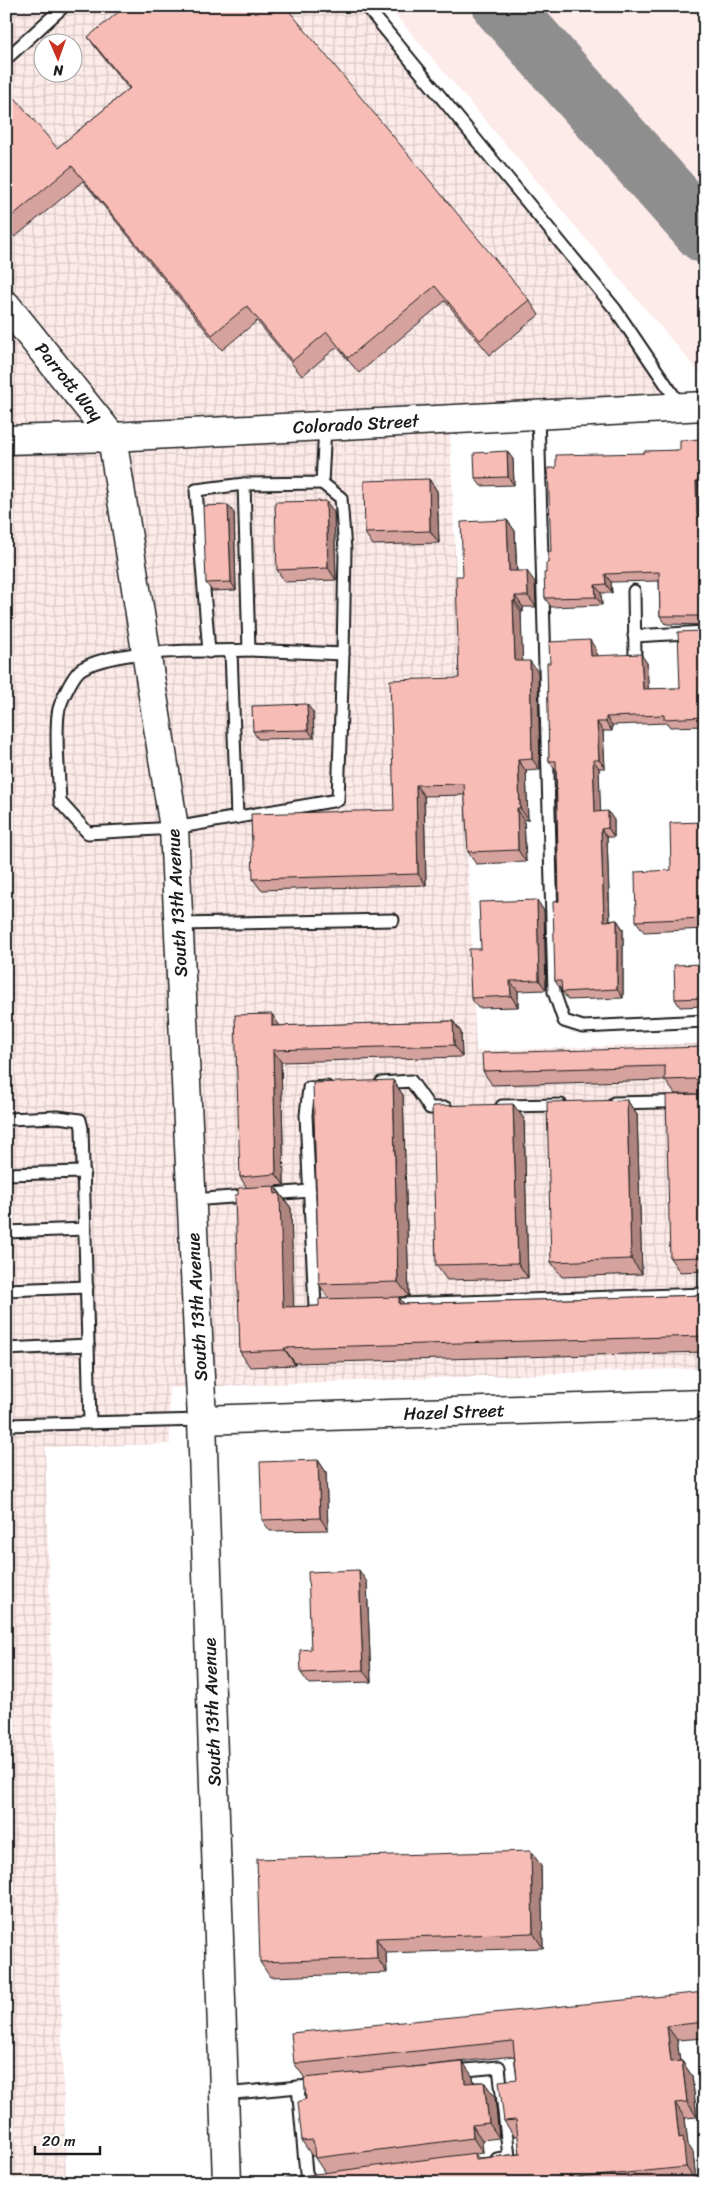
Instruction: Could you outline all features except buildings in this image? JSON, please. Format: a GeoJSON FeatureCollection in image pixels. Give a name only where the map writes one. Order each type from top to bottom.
{"type":"FeatureCollection","features":[{"type":"Feature","properties":{"kind":"main road","name":"Parrott Way"},"geometry":{"type":"LineString","coordinates":[[6,305],[112,437]]}},
{"type":"Feature","properties":{"kind":"main road","name":"Colorado Street"},"geometry":{"type":"LineString","coordinates":[[6,440],[112,437],[693,406]]}},
{"type":"Feature","properties":{"kind":"main road","name":"South 13th Avenue"},"geometry":{"type":"LineString","coordinates":[[112,437],[174,828],[202,1420],[227,2183]]}},
{"type":"Feature","properties":{"kind":"main road","name":"Hazel Street"},"geometry":{"type":"LineString","coordinates":[[202,1420],[705,1404]]}},
{"type":"Feature","properties":{"kind":"lane"},"geometry":{"type":"LineString","coordinates":[[6,59],[64,6]]}},
{"type":"Feature","properties":{"kind":"lane"},"geometry":{"type":"LineString","coordinates":[[366,6],[616,309],[693,406]]}},
{"type":"Feature","properties":{"kind":"lane"},"geometry":{"type":"LineString","coordinates":[[538,414],[554,992],[564,1021],[583,1027],[705,1021]]}},
{"type":"Feature","properties":{"kind":"lane"},"geometry":{"type":"LineString","coordinates":[[322,483],[325,426]]}},
{"type":"Feature","properties":{"kind":"lane"},"geometry":{"type":"LineString","coordinates":[[209,652],[196,490],[244,484],[322,483],[341,498],[345,550],[343,654],[338,800],[174,828],[88,832],[60,802],[58,714],[62,700],[81,668],[108,659],[146,654],[209,652],[249,650],[343,654]]}},
{"type":"Feature","properties":{"kind":"lane"},"geometry":{"type":"LineString","coordinates":[[244,484],[249,650]]}},
{"type":"Feature","properties":{"kind":"lane"},"geometry":{"type":"LineString","coordinates":[[634,591],[635,656]]}},
{"type":"Feature","properties":{"kind":"lane"},"geometry":{"type":"LineString","coordinates":[[634,636],[705,632]]}},
{"type":"Feature","properties":{"kind":"lane"},"geometry":{"type":"LineString","coordinates":[[231,651],[237,817]]}},
{"type":"Feature","properties":{"kind":"lane"},"geometry":{"type":"LineString","coordinates":[[178,924],[393,920]]}},
{"type":"Feature","properties":{"kind":"lane"},"geometry":{"type":"LineString","coordinates":[[365,1084],[411,1081],[430,1108],[459,1107]]}},
{"type":"Feature","properties":{"kind":"lane"},"geometry":{"type":"LineString","coordinates":[[337,1086],[310,1088],[306,1115],[315,1307],[345,1306]]}},
{"type":"Feature","properties":{"kind":"lane"},"geometry":{"type":"LineString","coordinates":[[606,1104],[705,1101]]}},
{"type":"Feature","properties":{"kind":"lane"},"geometry":{"type":"LineString","coordinates":[[488,1107],[577,1104]]}},
{"type":"Feature","properties":{"kind":"lane"},"geometry":{"type":"LineString","coordinates":[[6,1119],[58,1117],[80,1120],[84,1172],[90,1423]]}},
{"type":"Feature","properties":{"kind":"lane"},"geometry":{"type":"LineString","coordinates":[[6,1174],[84,1172]]}},
{"type":"Feature","properties":{"kind":"lane"},"geometry":{"type":"LineString","coordinates":[[192,1200],[310,1191]]}},
{"type":"Feature","properties":{"kind":"lane"},"geometry":{"type":"LineString","coordinates":[[6,1232],[85,1229]]}},
{"type":"Feature","properties":{"kind":"lane"},"geometry":{"type":"LineString","coordinates":[[6,1290],[87,1287]]}},
{"type":"Feature","properties":{"kind":"lane"},"geometry":{"type":"LineString","coordinates":[[385,1305],[705,1294]]}},
{"type":"Feature","properties":{"kind":"lane"},"geometry":{"type":"LineString","coordinates":[[6,1349],[88,1345]]}},
{"type":"Feature","properties":{"kind":"lane"},"geometry":{"type":"LineString","coordinates":[[6,1425],[202,1420]]}},
{"type":"Feature","properties":{"kind":"lane"},"geometry":{"type":"LineString","coordinates":[[440,2073],[498,2067],[509,2157],[489,2160]]}},
{"type":"Feature","properties":{"kind":"lane"},"geometry":{"type":"LineString","coordinates":[[224,2094],[331,2084]]}},
{"type":"Feature","properties":{"kind":"lane"},"geometry":{"type":"LineString","coordinates":[[298,2087],[306,2173],[311,2182],[332,2180]]}},
{"type":"Feature","properties":{"kind":"shaded area"},"geometry":{"type":"Polygon","coordinates":[[[6,6],[365,6],[689,400],[449,410],[476,1051],[705,1043],[705,1368],[169,1388],[170,1444],[45,1447],[66,2183],[6,2183],[6,6]]]}},
{"type":"Feature","properties":{"kind":"shaded area"},"geometry":{"type":"Polygon","coordinates":[[[388,6],[705,6],[705,378],[704,378],[388,6]]]}},
{"type":"Feature","properties":{"kind":"taxiway"},"geometry":{"type":"LineString","coordinates":[[502,6],[705,234]]}}]}
